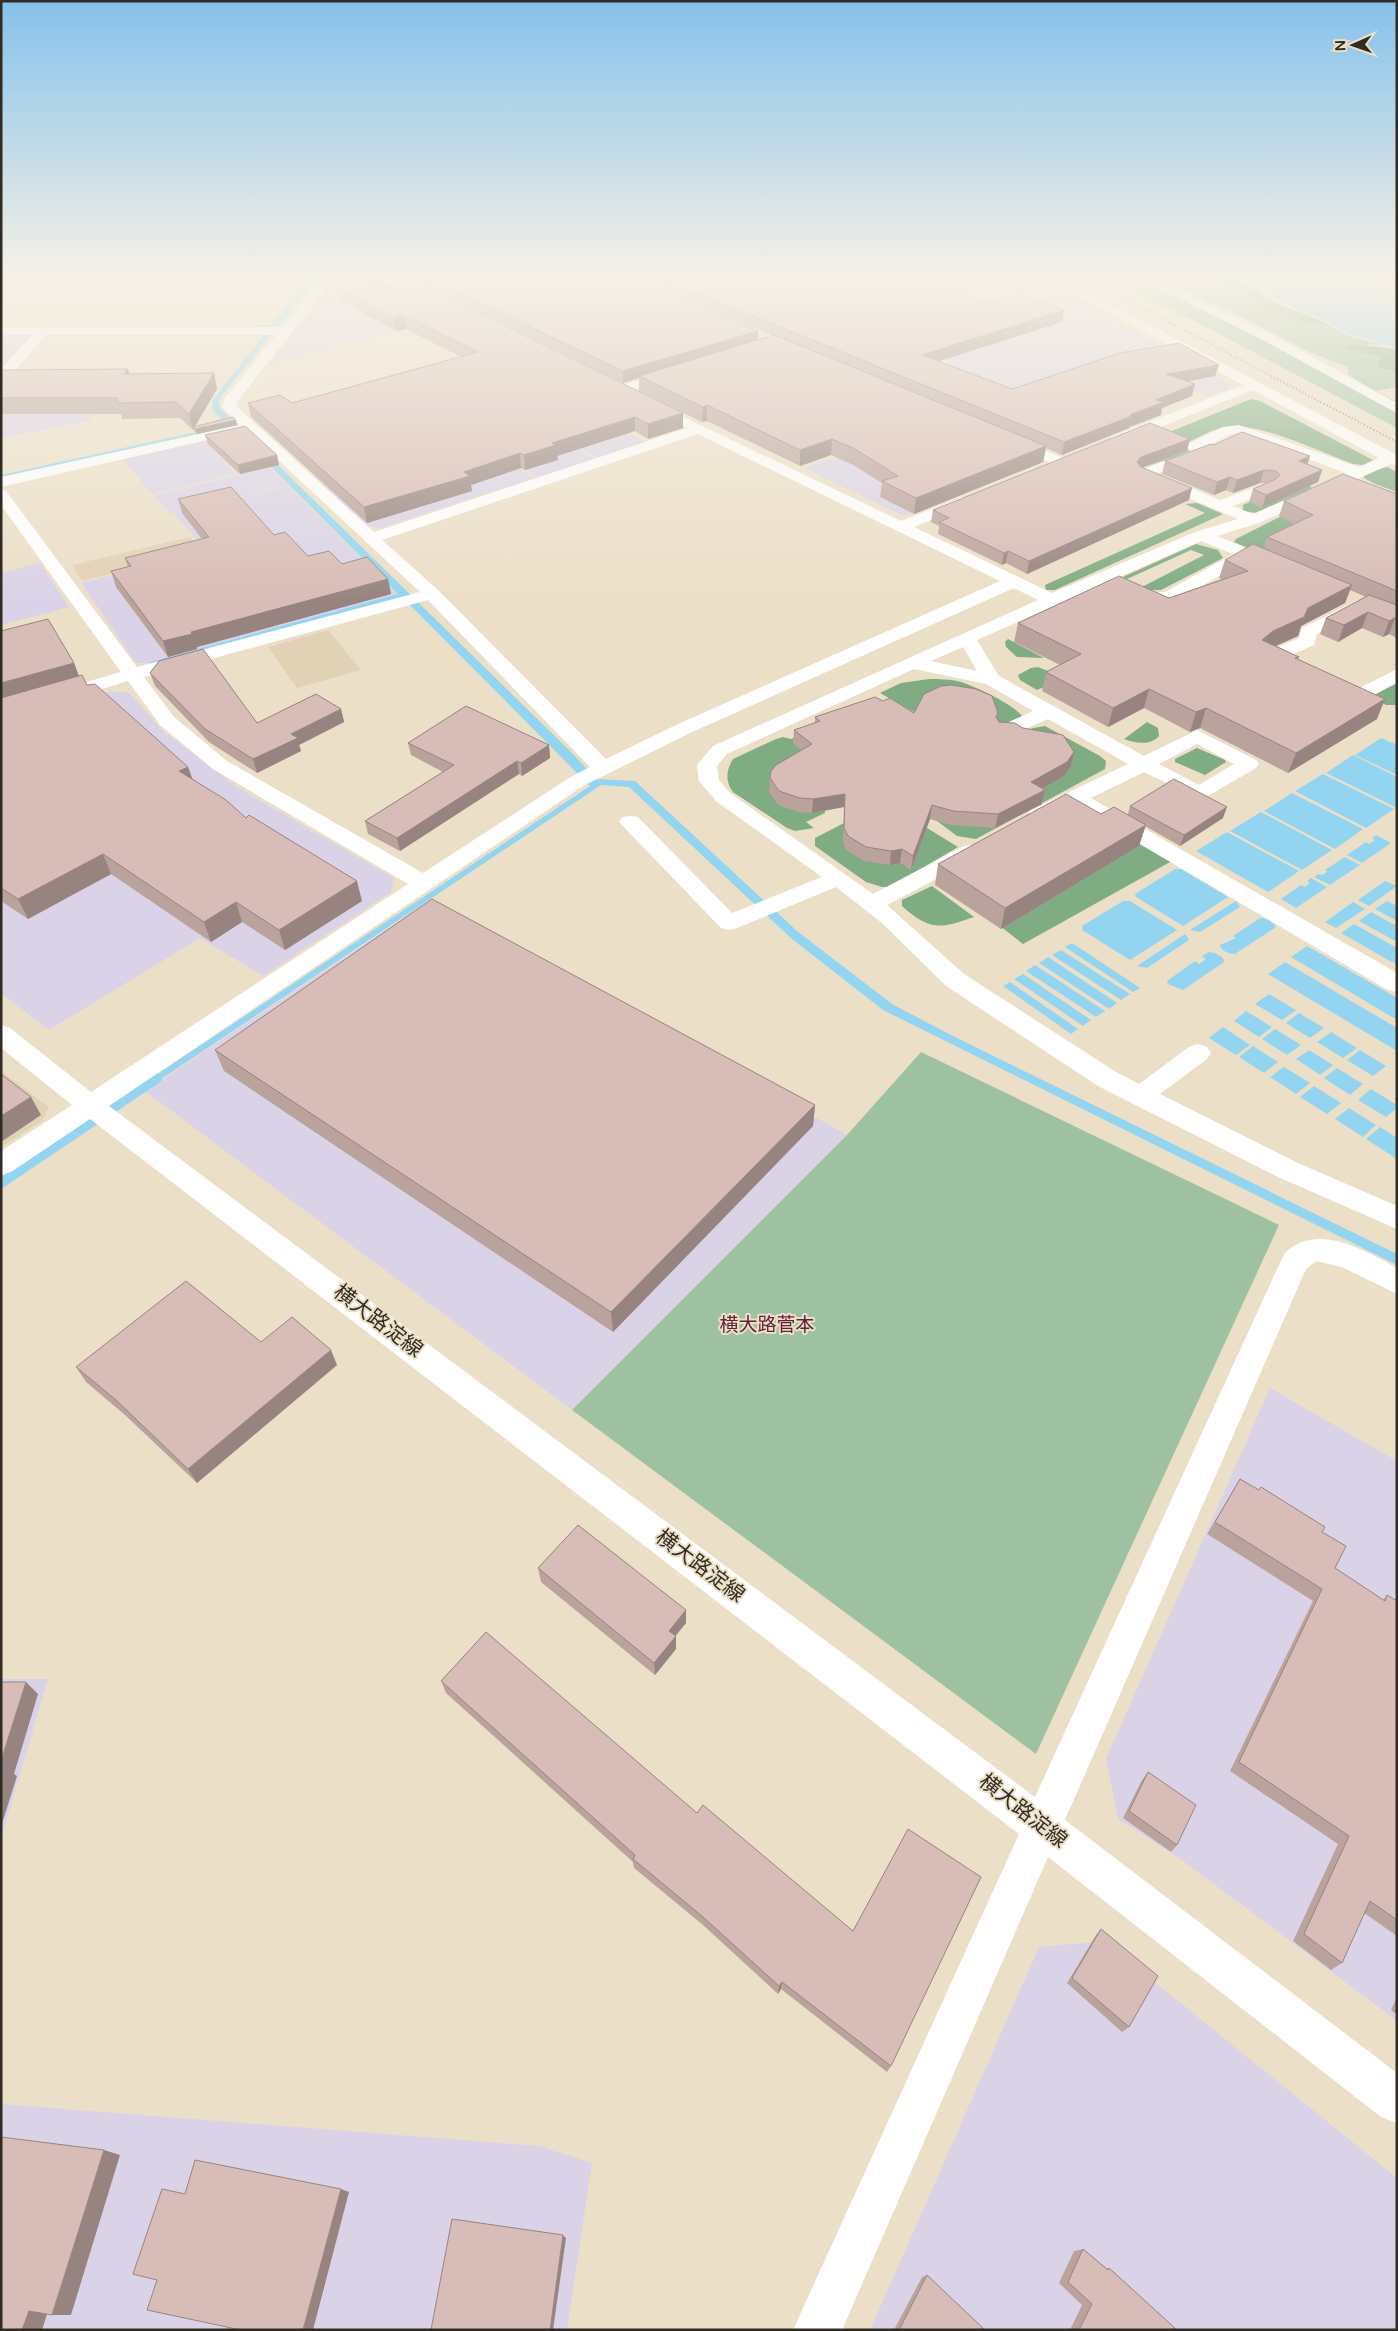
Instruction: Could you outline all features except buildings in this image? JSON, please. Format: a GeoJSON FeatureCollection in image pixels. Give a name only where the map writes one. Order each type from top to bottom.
{"type":"FeatureCollection","features":[{"type":"Feature","properties":{"kind":"street"},"geometry":{"type":"LineString","coordinates":[[242,384],[232,398],[229,408],[242,429],[371,538],[428,595],[590,775]]}},
{"type":"Feature","properties":{"kind":"street"},"geometry":{"type":"LineString","coordinates":[[634,384],[617,388],[1052,600]]}},
{"type":"Feature","properties":{"kind":"street"},"geometry":{"type":"LineString","coordinates":[[1350,384],[1397,410]]}},
{"type":"Feature","properties":{"kind":"street"},"geometry":{"type":"LineString","coordinates":[[1107,443],[1254,385],[1394,459]]}},
{"type":"Feature","properties":{"kind":"street"},"geometry":{"type":"LineString","coordinates":[[1,482],[197,434],[242,429]]}},
{"type":"Feature","properties":{"kind":"street"},"geometry":{"type":"LineString","coordinates":[[371,538],[700,429]]}},
{"type":"Feature","properties":{"kind":"street"},"geometry":{"type":"LineString","coordinates":[[1253,520],[1144,474],[1204,451],[1192,447],[1228,430],[1239,429],[1353,474],[1372,486]]}},
{"type":"Feature","properties":{"kind":"street"},"geometry":{"type":"LineString","coordinates":[[997,435],[1066,460],[1047,469]]}},
{"type":"Feature","properties":{"kind":"street"},"geometry":{"type":"LineString","coordinates":[[1394,459],[1353,474],[1253,520],[1201,535],[1052,600],[720,750],[707,765],[709,781],[723,797],[839,878],[890,918],[955,980],[1107,1080],[1288,1170],[1397,1218]]}},
{"type":"Feature","properties":{"kind":"street"},"geometry":{"type":"LineString","coordinates":[[1308,477],[1330,484]]}},
{"type":"Feature","properties":{"kind":"street"},"geometry":{"type":"LineString","coordinates":[[1219,506],[1266,488]]}},
{"type":"Feature","properties":{"kind":"street"},"geometry":{"type":"LineString","coordinates":[[1,494],[134,674],[167,722],[220,765],[425,884]]}},
{"type":"Feature","properties":{"kind":"street"},"geometry":{"type":"LineString","coordinates":[[900,527],[983,494]]}},
{"type":"Feature","properties":{"kind":"street"},"geometry":{"type":"LineString","coordinates":[[1201,535],[1291,573]]}},
{"type":"Feature","properties":{"kind":"street"},"geometry":{"type":"LineString","coordinates":[[1100,579],[1142,596],[1155,599],[1170,597],[1220,567],[1247,554]]}},
{"type":"Feature","properties":{"kind":"street"},"geometry":{"type":"LineString","coordinates":[[1,1165],[590,775],[683,729],[1013,582]]}},
{"type":"Feature","properties":{"kind":"street"},"geometry":{"type":"LineString","coordinates":[[1,713],[134,674],[428,595]]}},
{"type":"Feature","properties":{"kind":"street"},"geometry":{"type":"LineString","coordinates":[[1345,595],[1367,604],[1308,632],[1308,641],[1274,656],[1358,697],[1397,675]]}},
{"type":"Feature","properties":{"kind":"street"},"geometry":{"type":"LineString","coordinates":[[967,638],[992,680]]}},
{"type":"Feature","properties":{"kind":"street"},"geometry":{"type":"LineString","coordinates":[[912,663],[992,680],[1144,764],[1020,825]]}},
{"type":"Feature","properties":{"kind":"street"},"geometry":{"type":"LineString","coordinates":[[1005,731],[1049,711]]}},
{"type":"Feature","properties":{"kind":"street"},"geometry":{"type":"LineString","coordinates":[[1075,797],[1397,984]]}},
{"type":"Feature","properties":{"kind":"street"},"geometry":{"type":"LineString","coordinates":[[630,822],[729,923],[839,878]]}},
{"type":"Feature","properties":{"kind":"street"},"geometry":{"type":"LineString","coordinates":[[871,904],[985,844]]}},
{"type":"Feature","properties":{"kind":"street","name":"横大路淀線"},"geometry":{"type":"LineString","coordinates":[[1,1034],[91,1106],[1041,1825],[1397,2101]]}},
{"type":"Feature","properties":{"kind":"street"},"geometry":{"type":"LineString","coordinates":[[1140,1096],[1198,1053]]}},
{"type":"Feature","properties":{"kind":"street"},"geometry":{"type":"LineString","coordinates":[[817,2330],[1294,1262],[1306,1252],[1324,1251],[1344,1255],[1397,1282]]}},
{"type":"Feature","properties":{"kind":"shaded area"},"geometry":{"type":"Polygon","coordinates":[[[37,384],[114,384],[90,421],[1,438],[1,390],[37,384]]]}},
{"type":"Feature","properties":{"kind":"shaded area"},"geometry":{"type":"Polygon","coordinates":[[[894,384],[1058,384],[1055,385],[1148,421],[1059,454],[894,384]]]}},
{"type":"Feature","properties":{"kind":"shaded area"},"geometry":{"type":"Polygon","coordinates":[[[1174,384],[1230,384],[1228,389],[1208,396],[1174,384]]]}},
{"type":"Feature","properties":{"kind":"shaded area"},"geometry":{"type":"Polygon","coordinates":[[[569,404],[646,442],[598,458],[522,418],[569,404]]]}},
{"type":"Feature","properties":{"kind":"shaded area"},"geometry":{"type":"Polygon","coordinates":[[[517,417],[595,459],[538,477],[462,433],[517,417]]]}},
{"type":"Feature","properties":{"kind":"shaded area"},"geometry":{"type":"Polygon","coordinates":[[[944,419],[1045,461],[904,516],[804,468],[944,419]]]}},
{"type":"Feature","properties":{"kind":"shaded area"},"geometry":{"type":"Polygon","coordinates":[[[234,434],[288,485],[170,513],[154,495],[239,475],[208,445],[235,474],[152,494],[123,459],[234,434]]]}},
{"type":"Feature","properties":{"kind":"shaded area"},"geometry":{"type":"Polygon","coordinates":[[[459,435],[535,478],[381,528],[367,526],[314,477],[459,435]]]}},
{"type":"Feature","properties":{"kind":"shaded area"},"geometry":{"type":"Polygon","coordinates":[[[288,486],[398,595],[151,663],[136,663],[81,583],[208,552],[173,513],[288,486]]]}},
{"type":"Feature","properties":{"kind":"shaded area"},"geometry":{"type":"Polygon","coordinates":[[[190,537],[202,552],[82,581],[72,565],[190,537]]]}},
{"type":"Feature","properties":{"kind":"shaded area"},"geometry":{"type":"Polygon","coordinates":[[[40,563],[69,607],[1,625],[1,573],[40,563]]]}},
{"type":"Feature","properties":{"kind":"shaded area"},"geometry":{"type":"Polygon","coordinates":[[[328,630],[361,670],[297,688],[268,647],[328,630]]]}},
{"type":"Feature","properties":{"kind":"shaded area"},"geometry":{"type":"Polygon","coordinates":[[[111,691],[130,693],[162,730],[240,789],[394,878],[391,892],[263,976],[200,938],[49,1030],[1,993],[1,720],[111,691]]]}},
{"type":"Feature","properties":{"kind":"shaded area"},"geometry":{"type":"Polygon","coordinates":[[[430,900],[847,1135],[572,1410],[145,1091],[430,900]]]}},
{"type":"Feature","properties":{"kind":"shaded area"},"geometry":{"type":"Polygon","coordinates":[[[1,1071],[49,1107],[42,1121],[1,1147],[1,1071]]]}},
{"type":"Feature","properties":{"kind":"shaded area"},"geometry":{"type":"Polygon","coordinates":[[[1270,1388],[1397,1461],[1397,2021],[1179,1858],[1118,1819],[1106,1759],[1270,1388]]]}},
{"type":"Feature","properties":{"kind":"shaded area"},"geometry":{"type":"Polygon","coordinates":[[[1,1679],[48,1679],[1,1839],[1,1679]]]}},
{"type":"Feature","properties":{"kind":"shaded area"},"geometry":{"type":"Polygon","coordinates":[[[1104,1941],[1397,2178],[1397,2330],[870,2330],[1039,1947],[1104,1941]]]}},
{"type":"Feature","properties":{"kind":"shaded area"},"geometry":{"type":"Polygon","coordinates":[[[1,2104],[539,2146],[592,2163],[567,2330],[1,2330],[1,2104]]]}},
{"type":"Feature","properties":{"kind":"green space"},"geometry":{"type":"Polygon","coordinates":[[[1313,384],[1343,384],[1397,413],[1397,428],[1313,384]]]}},
{"type":"Feature","properties":{"kind":"green space"},"geometry":{"type":"Polygon","coordinates":[[[1362,384],[1397,384],[1397,387],[1376,391],[1397,402],[1397,406],[1362,384]]]}},
{"type":"Feature","properties":{"kind":"green space"},"geometry":{"type":"Polygon","coordinates":[[[1251,399],[1260,401],[1373,460],[1363,465],[1353,464],[1307,445],[1271,433],[1239,426],[1220,428],[1186,443],[1200,449],[1138,469],[1152,439],[1251,399]]]}},
{"type":"Feature","properties":{"kind":"green space"},"geometry":{"type":"Polygon","coordinates":[[[1387,467],[1397,472],[1397,492],[1364,478],[1364,474],[1367,472],[1387,467]]]}},
{"type":"Feature","properties":{"kind":"green space"},"geometry":{"type":"Polygon","coordinates":[[[1308,483],[1313,490],[1257,513],[1243,511],[1243,505],[1247,503],[1308,483]]]}},
{"type":"Feature","properties":{"kind":"green space"},"geometry":{"type":"Polygon","coordinates":[[[1197,503],[1223,514],[1055,590],[1046,590],[1045,585],[1205,513],[1185,504],[1197,503]]]}},
{"type":"Feature","properties":{"kind":"green space"},"geometry":{"type":"Polygon","coordinates":[[[1307,503],[1343,517],[1263,555],[1234,542],[1236,539],[1307,503]]]}},
{"type":"Feature","properties":{"kind":"green space"},"geometry":{"type":"Polygon","coordinates":[[[1196,544],[1218,550],[1223,558],[1161,590],[1136,590],[1204,555],[1191,550],[1127,579],[1123,577],[1196,544]]]}},
{"type":"Feature","properties":{"kind":"green space"},"geometry":{"type":"Polygon","coordinates":[[[1008,639],[1044,658],[1017,657],[1006,647],[1005,642],[1008,639]]]}},
{"type":"Feature","properties":{"kind":"green space"},"geometry":{"type":"Polygon","coordinates":[[[1038,667],[1065,678],[1037,690],[1020,680],[1018,675],[1031,668],[1038,667]]]}},
{"type":"Feature","properties":{"kind":"green space"},"geometry":{"type":"Polygon","coordinates":[[[929,679],[961,682],[1005,702],[1023,718],[1018,724],[911,726],[914,712],[880,693],[901,683],[929,679]]]}},
{"type":"Feature","properties":{"kind":"green space"},"geometry":{"type":"Polygon","coordinates":[[[1397,682],[1397,705],[1386,705],[1375,699],[1376,694],[1397,682]]]}},
{"type":"Feature","properties":{"kind":"green space"},"geometry":{"type":"Polygon","coordinates":[[[1147,722],[1158,728],[1159,736],[1143,743],[1124,739],[1147,722]]]}},
{"type":"Feature","properties":{"kind":"green space"},"geometry":{"type":"Polygon","coordinates":[[[833,724],[820,785],[825,813],[806,822],[814,828],[795,831],[787,828],[733,792],[727,776],[733,759],[776,739],[783,737],[791,739],[833,724]]]}},
{"type":"Feature","properties":{"kind":"green space"},"geometry":{"type":"Polygon","coordinates":[[[1045,726],[1100,756],[1106,761],[1105,769],[976,839],[957,836],[933,818],[1015,736],[1033,728],[1045,726]]]}},
{"type":"Feature","properties":{"kind":"green space"},"geometry":{"type":"Polygon","coordinates":[[[1197,748],[1226,762],[1205,775],[1175,762],[1175,759],[1197,748]]]}},
{"type":"Feature","properties":{"kind":"green space"},"geometry":{"type":"Polygon","coordinates":[[[848,821],[919,823],[958,847],[890,887],[882,887],[866,882],[815,846],[815,838],[848,821]]]}},
{"type":"Feature","properties":{"kind":"green space"},"geometry":{"type":"Polygon","coordinates":[[[1142,842],[1172,861],[1023,944],[996,923],[1142,842]]]}},
{"type":"Feature","properties":{"kind":"green space"},"geometry":{"type":"Polygon","coordinates":[[[932,886],[974,917],[952,924],[928,924],[902,906],[902,900],[932,886]]]}},
{"type":"Feature","properties":{"kind":"green space"},"geometry":{"type":"Polygon","coordinates":[[[921,1052],[1279,1225],[1036,1754],[572,1410],[847,1135],[921,1052]]]}},
{"type":"Feature","properties":{"kind":"water"},"geometry":{"type":"Polygon","coordinates":[[[225,384],[231,384],[222,395],[219,402],[220,408],[576,757],[596,779],[635,781],[797,931],[892,1004],[949,1034],[1397,1254],[1397,1265],[883,1010],[792,939],[629,787],[601,785],[146,1089],[150,1079],[590,786],[402,597],[156,665],[147,663],[398,594],[232,428],[1,478],[1,475],[228,425],[213,411],[212,401],[225,384]]]}},
{"type":"Feature","properties":{"kind":"water"},"geometry":{"type":"Polygon","coordinates":[[[1381,738],[1397,745],[1397,775],[1355,755],[1381,738]]]}},
{"type":"Feature","properties":{"kind":"water"},"geometry":{"type":"Polygon","coordinates":[[[1353,755],[1397,777],[1397,808],[1326,773],[1353,755]]]}},
{"type":"Feature","properties":{"kind":"water"},"geometry":{"type":"Polygon","coordinates":[[[1323,774],[1394,809],[1366,828],[1295,791],[1323,774]]]}},
{"type":"Feature","properties":{"kind":"water"},"geometry":{"type":"Polygon","coordinates":[[[1292,793],[1363,829],[1335,849],[1264,811],[1292,793]]]}},
{"type":"Feature","properties":{"kind":"water"},"geometry":{"type":"Polygon","coordinates":[[[1261,812],[1332,850],[1302,870],[1230,831],[1261,812]]]}},
{"type":"Feature","properties":{"kind":"water"},"geometry":{"type":"Polygon","coordinates":[[[1227,832],[1299,871],[1268,892],[1196,851],[1227,832]]]}},
{"type":"Feature","properties":{"kind":"water"},"geometry":{"type":"Polygon","coordinates":[[[1376,835],[1391,843],[1362,863],[1347,855],[1366,842],[1369,844],[1375,840],[1372,838],[1376,835]]]}},
{"type":"Feature","properties":{"kind":"water"},"geometry":{"type":"Polygon","coordinates":[[[1345,857],[1360,865],[1330,885],[1314,877],[1327,872],[1325,870],[1345,857]]]}},
{"type":"Feature","properties":{"kind":"water"},"geometry":{"type":"Polygon","coordinates":[[[1175,869],[1181,869],[1228,897],[1183,926],[1136,897],[1135,894],[1175,869]]]}},
{"type":"Feature","properties":{"kind":"water"},"geometry":{"type":"Polygon","coordinates":[[[1311,878],[1327,887],[1296,908],[1281,899],[1301,885],[1305,887],[1310,883],[1307,881],[1311,878]]]}},
{"type":"Feature","properties":{"kind":"water"},"geometry":{"type":"Polygon","coordinates":[[[1385,881],[1397,886],[1369,906],[1358,900],[1385,881]]]}},
{"type":"Feature","properties":{"kind":"water"},"geometry":{"type":"Polygon","coordinates":[[[1123,901],[1130,901],[1177,930],[1130,960],[1082,930],[1082,926],[1123,901]]]}},
{"type":"Feature","properties":{"kind":"water"},"geometry":{"type":"Polygon","coordinates":[[[1236,901],[1240,907],[1200,932],[1190,930],[1236,901]]]}},
{"type":"Feature","properties":{"kind":"water"},"geometry":{"type":"Polygon","coordinates":[[[1387,901],[1397,906],[1397,921],[1375,909],[1387,901]]]}},
{"type":"Feature","properties":{"kind":"water"},"geometry":{"type":"Polygon","coordinates":[[[1353,902],[1365,909],[1336,928],[1325,922],[1353,902]]]}},
{"type":"Feature","properties":{"kind":"water"},"geometry":{"type":"Polygon","coordinates":[[[1371,912],[1397,926],[1397,942],[1359,921],[1371,912]]]}},
{"type":"Feature","properties":{"kind":"water"},"geometry":{"type":"Polygon","coordinates":[[[1260,918],[1270,921],[1276,927],[1235,954],[1228,953],[1222,949],[1220,945],[1236,938],[1233,936],[1260,918]]]}},
{"type":"Feature","properties":{"kind":"water"},"geometry":{"type":"Polygon","coordinates":[[[1354,924],[1397,948],[1397,965],[1341,933],[1354,924]]]}},
{"type":"Feature","properties":{"kind":"water"},"geometry":{"type":"Polygon","coordinates":[[[1185,934],[1189,940],[1147,968],[1137,966],[1185,934]]]}},
{"type":"Feature","properties":{"kind":"water"},"geometry":{"type":"Polygon","coordinates":[[[1072,943],[1140,988],[1133,992],[1065,947],[1072,943]]]}},
{"type":"Feature","properties":{"kind":"water"},"geometry":{"type":"Polygon","coordinates":[[[1307,946],[1397,998],[1397,1020],[1291,957],[1307,946]]]}},
{"type":"Feature","properties":{"kind":"water"},"geometry":{"type":"Polygon","coordinates":[[[1061,950],[1130,994],[1121,1000],[1052,955],[1061,950]]]}},
{"type":"Feature","properties":{"kind":"water"},"geometry":{"type":"Polygon","coordinates":[[[1209,952],[1223,958],[1224,962],[1183,990],[1168,984],[1167,981],[1195,961],[1199,964],[1206,959],[1202,956],[1209,952]]]}},
{"type":"Feature","properties":{"kind":"water"},"geometry":{"type":"Polygon","coordinates":[[[1048,957],[1117,1003],[1109,1009],[1039,963],[1048,957]]]}},
{"type":"Feature","properties":{"kind":"water"},"geometry":{"type":"Polygon","coordinates":[[[1285,962],[1397,1028],[1397,1051],[1268,974],[1285,962]]]}},
{"type":"Feature","properties":{"kind":"water"},"geometry":{"type":"Polygon","coordinates":[[[1035,965],[1105,1011],[1096,1017],[1026,971],[1035,965]]]}},
{"type":"Feature","properties":{"kind":"water"},"geometry":{"type":"Polygon","coordinates":[[[1023,974],[1091,1020],[1083,1026],[1014,979],[1023,974]]]}},
{"type":"Feature","properties":{"kind":"water"},"geometry":{"type":"Polygon","coordinates":[[[1010,982],[1078,1029],[1071,1034],[1003,986],[1010,982]]]}},
{"type":"Feature","properties":{"kind":"water"},"geometry":{"type":"Polygon","coordinates":[[[1269,994],[1296,1010],[1282,1020],[1255,1004],[1269,994]]]}},
{"type":"Feature","properties":{"kind":"water"},"geometry":{"type":"Polygon","coordinates":[[[1246,1011],[1272,1027],[1259,1037],[1234,1021],[1246,1011]]]}},
{"type":"Feature","properties":{"kind":"water"},"geometry":{"type":"Polygon","coordinates":[[[1299,1013],[1324,1028],[1310,1038],[1286,1023],[1299,1013]]]}},
{"type":"Feature","properties":{"kind":"water"},"geometry":{"type":"Polygon","coordinates":[[[1223,1027],[1250,1045],[1236,1055],[1209,1038],[1223,1027]]]}},
{"type":"Feature","properties":{"kind":"water"},"geometry":{"type":"Polygon","coordinates":[[[1275,1029],[1301,1045],[1287,1055],[1262,1039],[1275,1029]]]}},
{"type":"Feature","properties":{"kind":"water"},"geometry":{"type":"Polygon","coordinates":[[[1331,1032],[1357,1048],[1343,1058],[1317,1042],[1331,1032]]]}},
{"type":"Feature","properties":{"kind":"water"},"geometry":{"type":"Polygon","coordinates":[[[1253,1046],[1278,1062],[1264,1073],[1239,1057],[1253,1046]]]}},
{"type":"Feature","properties":{"kind":"water"},"geometry":{"type":"Polygon","coordinates":[[[1309,1050],[1333,1065],[1320,1075],[1296,1059],[1309,1050]]]}},
{"type":"Feature","properties":{"kind":"water"},"geometry":{"type":"Polygon","coordinates":[[[1360,1050],[1386,1066],[1373,1076],[1347,1060],[1360,1050]]]}},
{"type":"Feature","properties":{"kind":"water"},"geometry":{"type":"Polygon","coordinates":[[[1284,1067],[1310,1083],[1296,1094],[1270,1077],[1284,1067]]]}},
{"type":"Feature","properties":{"kind":"water"},"geometry":{"type":"Polygon","coordinates":[[[1337,1068],[1363,1084],[1350,1095],[1324,1078],[1337,1068]]]}},
{"type":"Feature","properties":{"kind":"water"},"geometry":{"type":"Polygon","coordinates":[[[1314,1086],[1341,1103],[1327,1114],[1300,1097],[1314,1086]]]}},
{"type":"Feature","properties":{"kind":"water"},"geometry":{"type":"Polygon","coordinates":[[[1371,1089],[1397,1105],[1397,1108],[1386,1117],[1358,1100],[1371,1089]]]}},
{"type":"Feature","properties":{"kind":"water"},"geometry":{"type":"Polygon","coordinates":[[[1349,1108],[1376,1125],[1363,1137],[1335,1119],[1349,1108]]]}},
{"type":"Feature","properties":{"kind":"water"},"geometry":{"type":"Polygon","coordinates":[[[1380,1127],[1397,1138],[1397,1159],[1366,1139],[1380,1127]]]}},
{"type":"Feature","properties":{"kind":"waterway"},"geometry":{"type":"LineString","coordinates":[[1,1183],[157,1078]]}},
{"type":"Feature","properties":{"kind":"railway"},"geometry":{"type":"LineString","coordinates":[[1286,384],[1397,442]]}},
{"type":"Feature","properties":{"kind":"district","name":"横大路菅本"},"geometry":{"type":"Point","coordinates":[767,1325]}}]}
